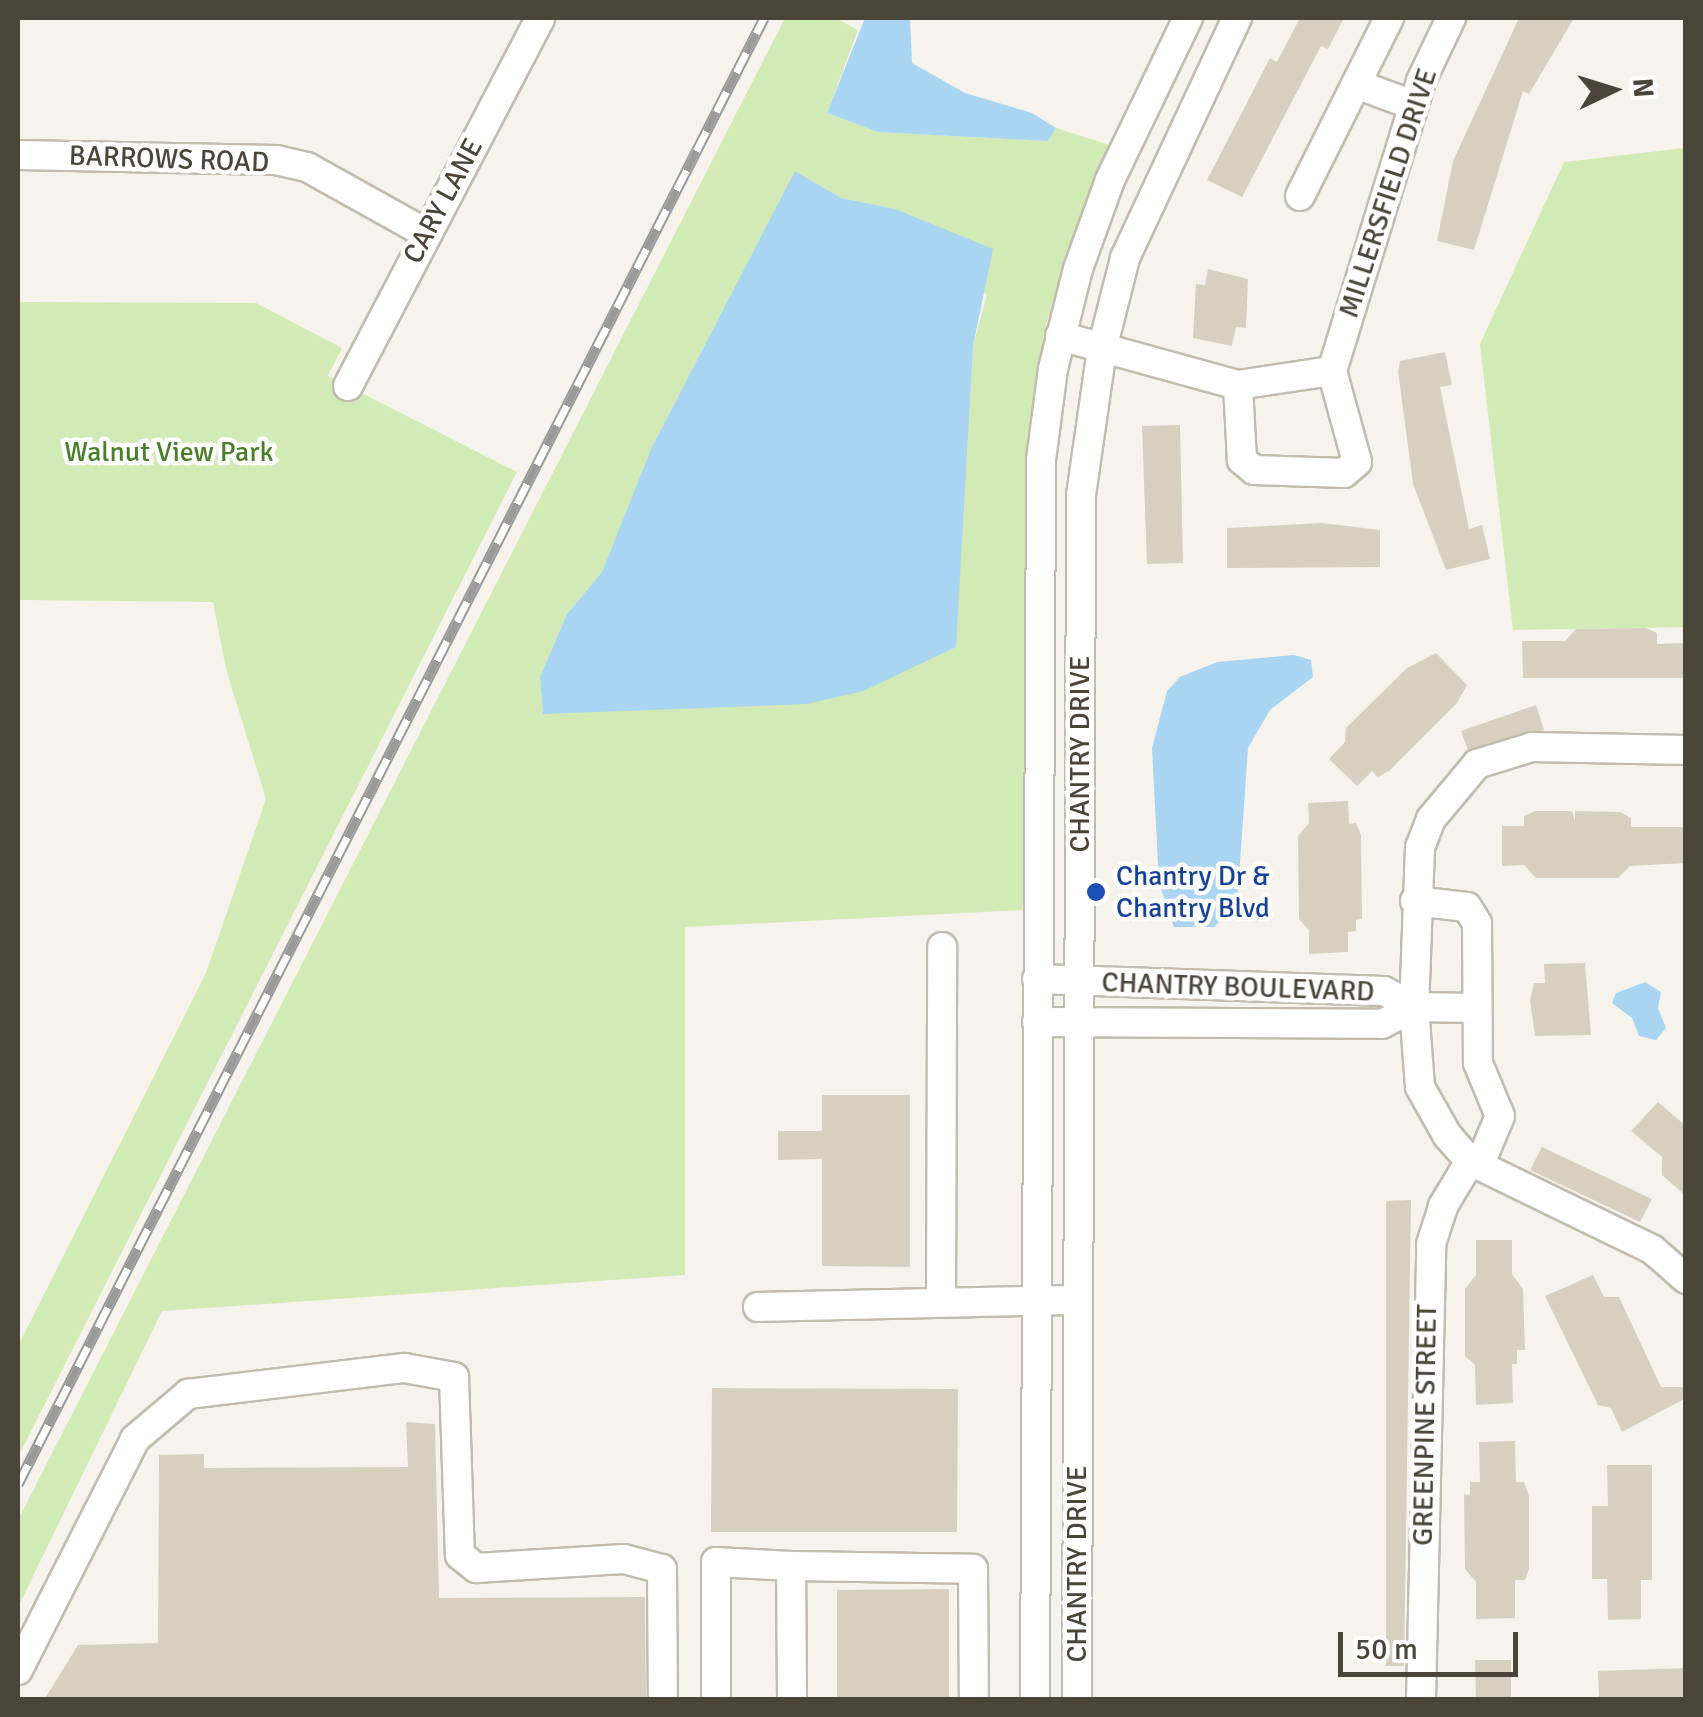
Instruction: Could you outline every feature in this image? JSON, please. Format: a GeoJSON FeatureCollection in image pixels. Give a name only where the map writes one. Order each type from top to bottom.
{"type":"FeatureCollection","features":[{"type":"Feature","properties":{"kind":"street","name":"CARY LANE"},"geometry":{"type":"LineString","coordinates":[[348,386],[424,232],[540,18]]}},
{"type":"Feature","properties":{"kind":"street","name":"CHANTRY DRIVE"},"geometry":{"type":"LineString","coordinates":[[1035,1700],[1037,515],[1060,336],[1110,180],[1188,18]]}},
{"type":"Feature","properties":{"kind":"street","name":"CHANTRY DRIVE"},"geometry":{"type":"LineString","coordinates":[[1077,1700],[1081,495],[1102,348],[1125,258],[1154,184],[1238,18]]}},
{"type":"Feature","properties":{"kind":"street"},"geometry":{"type":"LineString","coordinates":[[1300,196],[1389,18]]}},
{"type":"Feature","properties":{"kind":"street","name":"MILLERSFIELD DRIVE"},"geometry":{"type":"LineString","coordinates":[[1332,371],[1414,105],[1451,18]]}},
{"type":"Feature","properties":{"kind":"street"},"geometry":{"type":"LineString","coordinates":[[1356,84],[1414,105]]}},
{"type":"Feature","properties":{"kind":"street","name":"BARROWS ROAD"},"geometry":{"type":"LineString","coordinates":[[18,155],[276,160],[307,167],[424,232]]}},
{"type":"Feature","properties":{"kind":"street"},"geometry":{"type":"LineString","coordinates":[[1060,336],[1238,385],[1332,371],[1356,444],[1358,462],[1344,472],[1254,470],[1242,460],[1238,385]]}},
{"type":"Feature","properties":{"kind":"street"},"geometry":{"type":"LineString","coordinates":[[1686,750],[1532,747],[1477,764],[1431,820],[1414,901],[1414,1007],[1420,1086],[1446,1135],[1475,1164],[1653,1250],[1686,1279]]}},
{"type":"Feature","properties":{"kind":"street","name":"GREENPINE STREET"},"geometry":{"type":"LineString","coordinates":[[1414,901],[1467,907],[1477,923],[1478,1062],[1500,1116],[1475,1164],[1443,1206],[1430,1244],[1420,1700]]}},
{"type":"Feature","properties":{"kind":"street"},"geometry":{"type":"LineString","coordinates":[[940,1302],[942,948]]}},
{"type":"Feature","properties":{"kind":"street","name":"CHANTRY BOULEVARD"},"geometry":{"type":"LineString","coordinates":[[1037,979],[1384,991],[1414,1007]]}},
{"type":"Feature","properties":{"kind":"street"},"geometry":{"type":"LineString","coordinates":[[1414,1007],[1477,1008]]}},
{"type":"Feature","properties":{"kind":"street","name":"CHANTRY BOULEVARD"},"geometry":{"type":"LineString","coordinates":[[1037,1022],[1382,1024],[1414,1007]]}},
{"type":"Feature","properties":{"kind":"street"},"geometry":{"type":"LineString","coordinates":[[758,1307],[1078,1300]]}},
{"type":"Feature","properties":{"kind":"street"},"geometry":{"type":"LineString","coordinates":[[18,1670],[135,1440],[188,1394],[404,1368],[454,1377],[460,1555],[476,1568],[624,1559],[662,1569],[662,1700]]}},
{"type":"Feature","properties":{"kind":"street"},"geometry":{"type":"LineString","coordinates":[[716,1700],[716,1562],[973,1568],[974,1700]]}},
{"type":"Feature","properties":{"kind":"street"},"geometry":{"type":"LineString","coordinates":[[791,1566],[792,1700]]}},
{"type":"Feature","properties":{"kind":"green space"},"geometry":{"type":"Polygon","coordinates":[[[785,18],[835,18],[858,30],[827,113],[878,132],[1047,141],[1056,128],[1109,145],[1046,324],[1027,451],[1025,910],[685,927],[685,1275],[162,1311],[18,1607],[18,1520],[785,18]],[[795,172],[651,449],[602,572],[567,614],[540,677],[543,714],[962,488],[973,346],[987,295],[895,209],[841,198],[795,172]]]}},
{"type":"Feature","properties":{"kind":"green space"},"geometry":{"type":"Polygon","coordinates":[[[1685,148],[1685,627],[1513,630],[1480,344],[1564,162],[1685,148]]]}},
{"type":"Feature","properties":{"kind":"green space","name":"Walnut View Park"},"geometry":{"type":"Polygon","coordinates":[[[18,302],[256,303],[342,348],[328,376],[517,472],[18,1457],[18,1346],[206,973],[266,799],[226,669],[213,602],[18,600],[18,302]]]}},
{"type":"Feature","properties":{"kind":"water"},"geometry":{"type":"Polygon","coordinates":[[[865,18],[910,18],[912,63],[965,93],[1032,113],[1056,128],[1048,141],[878,132],[827,113],[865,18]]]}},
{"type":"Feature","properties":{"kind":"water"},"geometry":{"type":"Polygon","coordinates":[[[795,171],[841,198],[895,209],[993,249],[973,346],[956,647],[863,691],[807,704],[543,714],[540,677],[567,614],[602,572],[651,449],[795,171]]]}},
{"type":"Feature","properties":{"kind":"water"},"geometry":{"type":"Polygon","coordinates":[[[1294,655],[1311,660],[1313,677],[1270,710],[1248,748],[1237,905],[1214,927],[1174,927],[1159,883],[1152,748],[1167,691],[1180,677],[1217,662],[1294,655]]]}},
{"type":"Feature","properties":{"kind":"water"},"geometry":{"type":"Polygon","coordinates":[[[1645,982],[1661,992],[1658,1008],[1666,1028],[1656,1040],[1639,1036],[1632,1018],[1612,1003],[1616,993],[1645,982]]]}},
{"type":"Feature","properties":{"kind":"building"},"geometry":{"type":"Polygon","coordinates":[[[1300,18],[1344,18],[1328,49],[1321,46],[1242,197],[1207,180],[1270,58],[1277,62],[1300,18]]]}},
{"type":"Feature","properties":{"kind":"building"},"geometry":{"type":"Polygon","coordinates":[[[1519,18],[1574,18],[1529,94],[1523,91],[1474,250],[1437,241],[1453,161],[1519,18]]]}},
{"type":"Feature","properties":{"kind":"building"},"geometry":{"type":"Polygon","coordinates":[[[1208,269],[1248,279],[1246,328],[1236,327],[1232,346],[1193,338],[1196,284],[1205,285],[1208,269]]]}},
{"type":"Feature","properties":{"kind":"building"},"geometry":{"type":"Polygon","coordinates":[[[1445,352],[1452,385],[1440,387],[1469,529],[1482,525],[1490,559],[1446,570],[1413,484],[1398,371],[1400,361],[1445,352]]]}},
{"type":"Feature","properties":{"kind":"building"},"geometry":{"type":"Polygon","coordinates":[[[1180,425],[1183,563],[1147,564],[1142,426],[1180,425]]]}},
{"type":"Feature","properties":{"kind":"building"},"geometry":{"type":"Polygon","coordinates":[[[1322,523],[1380,530],[1380,567],[1227,568],[1227,528],[1322,523]]]}},
{"type":"Feature","properties":{"kind":"building"},"geometry":{"type":"Polygon","coordinates":[[[1646,628],[1657,633],[1657,644],[1686,643],[1686,678],[1523,678],[1522,641],[1565,641],[1576,629],[1646,628]]]}},
{"type":"Feature","properties":{"kind":"building"},"geometry":{"type":"Polygon","coordinates":[[[1436,653],[1467,685],[1457,703],[1389,771],[1378,777],[1372,771],[1357,786],[1329,759],[1345,742],[1346,728],[1407,668],[1436,653]]]}},
{"type":"Feature","properties":{"kind":"building"},"geometry":{"type":"Polygon","coordinates":[[[1536,705],[1544,730],[1468,750],[1461,731],[1536,705]]]}},
{"type":"Feature","properties":{"kind":"building"},"geometry":{"type":"Polygon","coordinates":[[[1348,801],[1349,824],[1356,823],[1361,835],[1362,919],[1356,920],[1356,931],[1348,932],[1348,952],[1309,954],[1309,930],[1299,919],[1298,836],[1309,823],[1308,803],[1348,801]]]}},
{"type":"Feature","properties":{"kind":"building"},"geometry":{"type":"Polygon","coordinates":[[[1535,811],[1572,811],[1575,821],[1575,811],[1620,812],[1631,818],[1631,827],[1686,827],[1686,863],[1630,866],[1618,878],[1536,878],[1524,865],[1502,866],[1502,826],[1524,826],[1524,816],[1535,811]]]}},
{"type":"Feature","properties":{"kind":"building"},"geometry":{"type":"Polygon","coordinates":[[[1585,963],[1591,1035],[1535,1036],[1530,1000],[1534,983],[1545,983],[1544,964],[1585,963]]]}},
{"type":"Feature","properties":{"kind":"building"},"geometry":{"type":"Polygon","coordinates":[[[822,1095],[910,1095],[910,1267],[822,1266],[822,1159],[778,1160],[778,1131],[822,1131],[822,1095]]]}},
{"type":"Feature","properties":{"kind":"building"},"geometry":{"type":"Polygon","coordinates":[[[1658,1102],[1686,1126],[1686,1196],[1662,1175],[1662,1157],[1631,1131],[1658,1102]]]}},
{"type":"Feature","properties":{"kind":"building"},"geometry":{"type":"Polygon","coordinates":[[[1542,1147],[1652,1199],[1640,1222],[1530,1170],[1542,1147]]]}},
{"type":"Feature","properties":{"kind":"building"},"geometry":{"type":"Polygon","coordinates":[[[1411,1200],[1404,1666],[1386,1666],[1386,1201],[1411,1200]]]}},
{"type":"Feature","properties":{"kind":"building"},"geometry":{"type":"Polygon","coordinates":[[[1476,1240],[1512,1240],[1512,1274],[1523,1289],[1525,1350],[1517,1350],[1517,1364],[1512,1364],[1513,1403],[1476,1405],[1475,1365],[1465,1356],[1465,1289],[1476,1275],[1476,1240]]]}},
{"type":"Feature","properties":{"kind":"building"},"geometry":{"type":"Polygon","coordinates":[[[1593,1275],[1604,1297],[1619,1297],[1661,1387],[1686,1387],[1686,1398],[1622,1432],[1611,1408],[1598,1405],[1545,1296],[1593,1275]]]}},
{"type":"Feature","properties":{"kind":"building"},"geometry":{"type":"Polygon","coordinates":[[[712,1388],[958,1389],[957,1532],[711,1532],[712,1388]]]}},
{"type":"Feature","properties":{"kind":"building"},"geometry":{"type":"Polygon","coordinates":[[[406,1422],[435,1424],[439,1598],[645,1597],[646,1700],[44,1700],[78,1645],[158,1643],[159,1455],[204,1454],[204,1468],[408,1467],[406,1422]]]}},
{"type":"Feature","properties":{"kind":"building"},"geometry":{"type":"Polygon","coordinates":[[[1515,1441],[1516,1482],[1524,1482],[1529,1496],[1529,1569],[1525,1580],[1515,1580],[1515,1618],[1476,1619],[1476,1582],[1465,1569],[1464,1494],[1470,1495],[1470,1482],[1480,1482],[1479,1442],[1515,1441]]]}},
{"type":"Feature","properties":{"kind":"building"},"geometry":{"type":"Polygon","coordinates":[[[1607,1465],[1652,1465],[1652,1580],[1641,1580],[1641,1619],[1608,1620],[1607,1579],[1592,1579],[1592,1506],[1608,1506],[1607,1465]]]}},
{"type":"Feature","properties":{"kind":"building"},"geometry":{"type":"Polygon","coordinates":[[[949,1589],[949,1700],[837,1700],[837,1590],[949,1589]]]}},
{"type":"Feature","properties":{"kind":"building"},"geometry":{"type":"Polygon","coordinates":[[[1475,1660],[1511,1660],[1511,1700],[1476,1700],[1475,1660]]]}},
{"type":"Feature","properties":{"kind":"building"},"geometry":{"type":"Polygon","coordinates":[[[1686,1668],[1686,1700],[1599,1700],[1598,1671],[1686,1668]]]}},
{"type":"Feature","properties":{"kind":"railway"},"geometry":{"type":"LineString","coordinates":[[18,1484],[764,18]]}},
{"type":"Feature","properties":{"kind":"place","name":"Chantry Dr & Chantry Blvd"},"geometry":{"type":"Point","coordinates":[1096,892]}}]}
